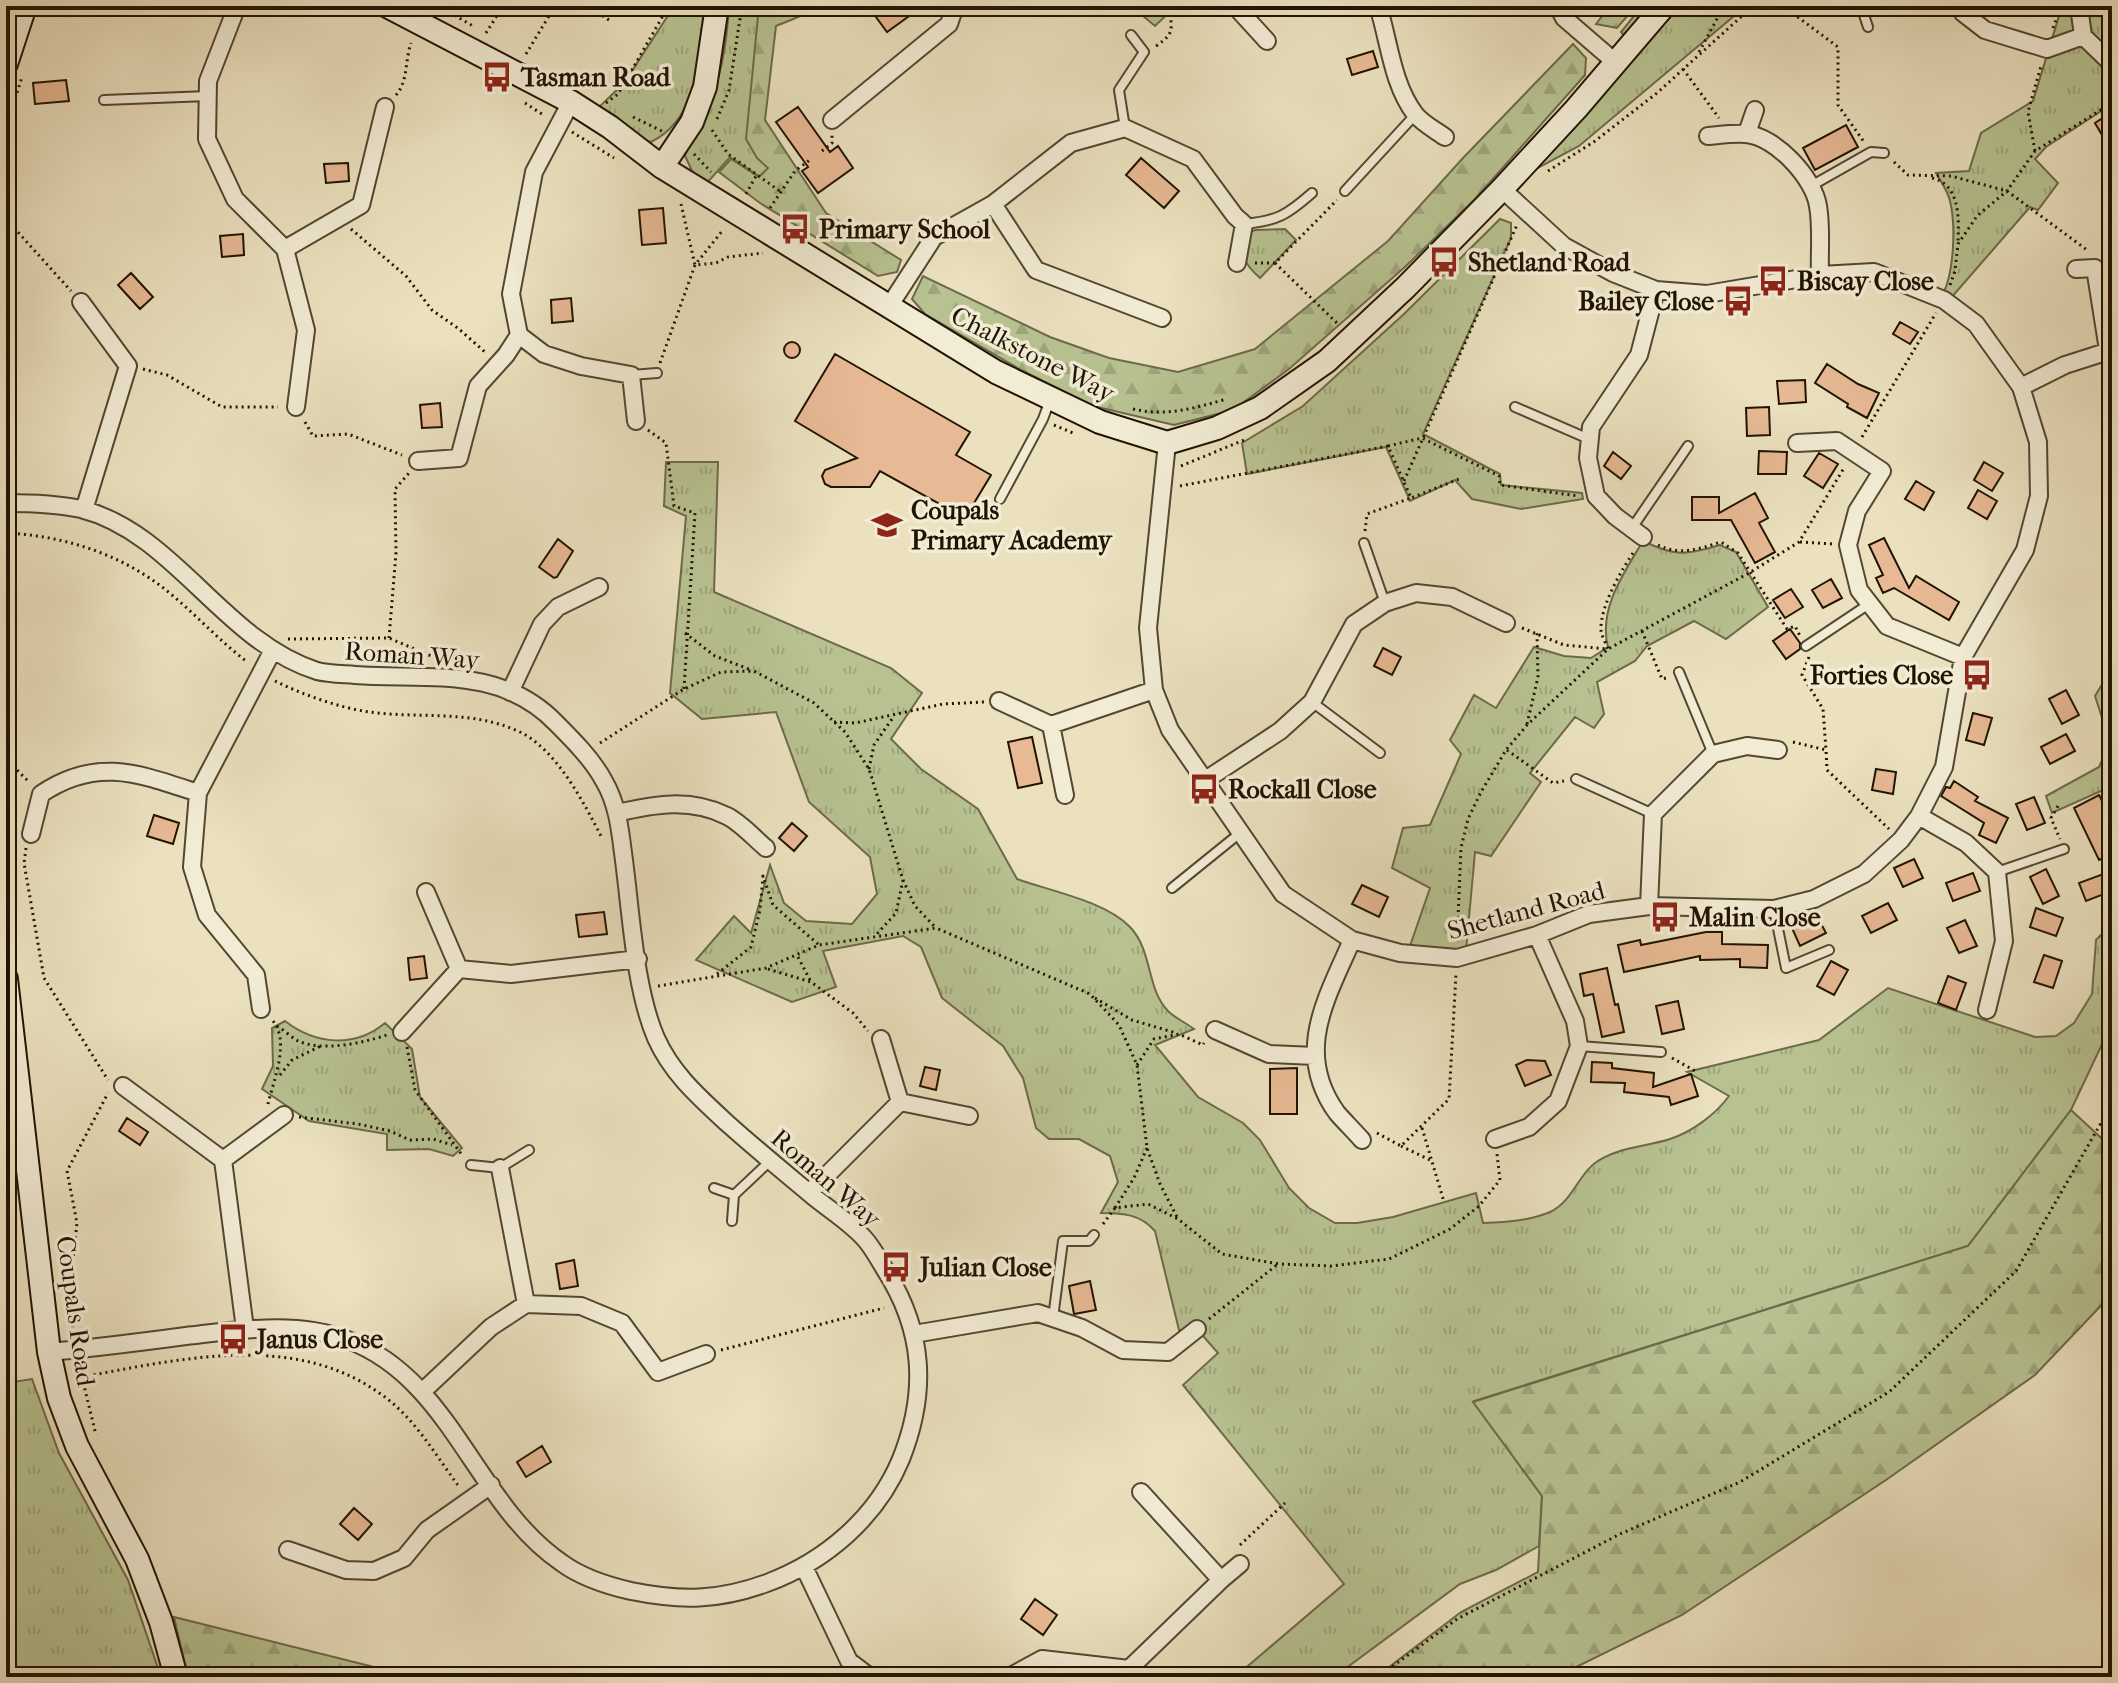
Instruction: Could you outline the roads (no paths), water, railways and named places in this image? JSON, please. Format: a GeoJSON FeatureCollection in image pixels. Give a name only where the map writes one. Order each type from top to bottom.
{"type":"FeatureCollection","features":[{"type":"Feature","properties":{"kind":"street"},"geometry":{"type":"LineString","coordinates":[[6,64],[25,6]]}},
{"type":"Feature","properties":{"kind":"street"},"geometry":{"type":"LineString","coordinates":[[237,6],[208,81],[207,139],[235,199],[285,249],[306,330],[296,407]]}},
{"type":"Feature","properties":{"kind":"street","name":"Chalkstone Way"},"geometry":{"type":"LineString","coordinates":[[387,6],[571,102],[662,167],[996,372],[1100,422],[1167,443]]}},
{"type":"Feature","properties":{"kind":"street"},"geometry":{"type":"LineString","coordinates":[[662,167],[692,122],[705,87],[717,6]]}},
{"type":"Feature","properties":{"kind":"street"},"geometry":{"type":"LineString","coordinates":[[832,120],[949,24],[955,6]]}},
{"type":"Feature","properties":{"kind":"street"},"geometry":{"type":"LineString","coordinates":[[1235,6],[1267,41]]}},
{"type":"Feature","properties":{"kind":"street"},"geometry":{"type":"LineString","coordinates":[[1378,6],[1391,58],[1415,115],[1445,137]]}},
{"type":"Feature","properties":{"kind":"street"},"geometry":{"type":"LineString","coordinates":[[1558,6],[1564,18],[1615,62]]}},
{"type":"Feature","properties":{"kind":"street"},"geometry":{"type":"LineString","coordinates":[[1167,443],[1217,428],[1260,408],[1327,361],[1406,287],[1502,189],[1664,6]]}},
{"type":"Feature","properties":{"kind":"street"},"geometry":{"type":"LineString","coordinates":[[1959,6],[1963,13],[1985,30],[2047,49],[2083,36]]}},
{"type":"Feature","properties":{"kind":"street"},"geometry":{"type":"LineString","coordinates":[[2079,6],[2083,36],[2112,64]]}},
{"type":"Feature","properties":{"kind":"street"},"geometry":{"type":"LineString","coordinates":[[571,102],[534,172],[511,294],[519,335],[544,354],[581,366],[631,375],[636,421]]}},
{"type":"Feature","properties":{"kind":"street"},"geometry":{"type":"LineString","coordinates":[[285,249],[361,205],[385,107]]}},
{"type":"Feature","properties":{"kind":"street"},"geometry":{"type":"LineString","coordinates":[[1747,133],[1755,110]]}},
{"type":"Feature","properties":{"kind":"street"},"geometry":{"type":"LineString","coordinates":[[888,308],[934,237],[993,204],[1071,143],[1125,128],[1193,159],[1244,224],[1237,263]]}},
{"type":"Feature","properties":{"kind":"street"},"geometry":{"type":"LineString","coordinates":[[1708,136],[1747,133],[1764,139],[1786,155],[1811,186],[1818,205],[1820,275]]}},
{"type":"Feature","properties":{"kind":"street","name":"Shetland Road"},"geometry":{"type":"LineString","coordinates":[[1167,443],[1148,628],[1154,690],[1170,730],[1283,894],[1352,940],[1400,953],[1457,958],[1537,935],[1589,914],[1649,906],[1774,909],[1814,899],[1864,874],[1901,840],[1919,816],[1944,767],[1963,657],[2025,550],[2039,496],[2038,442],[2021,387],[1976,324],[1944,300],[1874,272],[1820,275],[1707,294],[1656,290],[1613,273],[1564,246],[1502,189]]}},
{"type":"Feature","properties":{"kind":"street"},"geometry":{"type":"LineString","coordinates":[[993,204],[1036,270],[1162,318]]}},
{"type":"Feature","properties":{"kind":"street"},"geometry":{"type":"LineString","coordinates":[[2021,387],[2065,365],[2110,350],[2095,268],[2076,269]]}},
{"type":"Feature","properties":{"kind":"street"},"geometry":{"type":"LineString","coordinates":[[1637,533],[1596,496],[1588,458],[1591,427],[1639,355],[1656,290]]}},
{"type":"Feature","properties":{"kind":"street"},"geometry":{"type":"LineString","coordinates":[[81,302],[128,366],[84,510]]}},
{"type":"Feature","properties":{"kind":"street"},"geometry":{"type":"LineString","coordinates":[[418,461],[459,458],[478,386],[519,335]]}},
{"type":"Feature","properties":{"kind":"street"},"geometry":{"type":"LineString","coordinates":[[1797,443],[1837,441],[1882,471],[1857,511],[1848,545],[1859,590],[1887,626],[1963,657]]}},
{"type":"Feature","properties":{"kind":"street","name":"Roman Way"},"geometry":{"type":"LineString","coordinates":[[6,503],[35,503],[84,510],[122,527],[161,554],[228,618],[275,642],[320,672],[375,676],[438,675],[482,682],[510,692],[552,717],[604,779],[617,813],[642,989],[655,1036],[674,1071],[703,1102],[770,1161],[865,1238],[900,1292],[914,1334],[920,1375],[914,1426],[894,1476],[864,1518],[830,1550],[804,1567],[762,1585],[710,1597],[669,1599],[616,1588],[564,1565],[524,1530],[423,1391],[383,1356],[342,1337],[292,1328],[245,1329],[49,1352]]}},
{"type":"Feature","properties":{"kind":"street"},"geometry":{"type":"LineString","coordinates":[[510,692],[542,624],[558,607],[599,587]]}},
{"type":"Feature","properties":{"kind":"street"},"geometry":{"type":"LineString","coordinates":[[1204,781],[1280,731],[1312,702],[1354,624],[1385,603],[1416,593],[1452,597],[1506,623]]}},
{"type":"Feature","properties":{"kind":"street"},"geometry":{"type":"LineString","coordinates":[[261,1009],[256,975],[207,915],[192,867],[198,793],[275,642]]}},
{"type":"Feature","properties":{"kind":"street"},"geometry":{"type":"LineString","coordinates":[[999,701],[1051,725],[1154,690]]}},
{"type":"Feature","properties":{"kind":"street"},"geometry":{"type":"LineString","coordinates":[[1051,725],[1065,795]]}},
{"type":"Feature","properties":{"kind":"street"},"geometry":{"type":"LineString","coordinates":[[1649,906],[1653,814],[1713,754],[1747,746],[1778,750]]}},
{"type":"Feature","properties":{"kind":"street"},"geometry":{"type":"LineString","coordinates":[[30,836],[41,794],[56,784],[86,773],[135,772],[198,793]]}},
{"type":"Feature","properties":{"kind":"street"},"geometry":{"type":"LineString","coordinates":[[617,813],[656,804],[689,804],[728,817],[766,848]]}},
{"type":"Feature","properties":{"kind":"street"},"geometry":{"type":"LineString","coordinates":[[1919,816],[1966,843],[1997,872],[2004,941],[1987,1010]]}},
{"type":"Feature","properties":{"kind":"street"},"geometry":{"type":"LineString","coordinates":[[426,892],[459,969]]}},
{"type":"Feature","properties":{"kind":"street"},"geometry":{"type":"LineString","coordinates":[[1495,1139],[1529,1127],[1558,1101],[1579,1046],[1575,1021],[1537,935]]}},
{"type":"Feature","properties":{"kind":"street"},"geometry":{"type":"LineString","coordinates":[[1352,940],[1318,1018],[1315,1056],[1320,1080],[1336,1111],[1362,1140]]}},
{"type":"Feature","properties":{"kind":"street"},"geometry":{"type":"LineString","coordinates":[[459,969],[511,974],[638,959]]}},
{"type":"Feature","properties":{"kind":"street"},"geometry":{"type":"LineString","coordinates":[[402,1032],[459,969]]}},
{"type":"Feature","properties":{"kind":"street","name":"Coupals Road"},"geometry":{"type":"LineString","coordinates":[[6,979],[49,1352],[59,1398],[77,1446],[137,1559],[161,1622],[176,1677]]}},
{"type":"Feature","properties":{"kind":"street"},"geometry":{"type":"LineString","coordinates":[[1215,1030],[1269,1054],[1315,1056]]}},
{"type":"Feature","properties":{"kind":"street"},"geometry":{"type":"LineString","coordinates":[[881,1039],[900,1102]]}},
{"type":"Feature","properties":{"kind":"street"},"geometry":{"type":"LineString","coordinates":[[123,1086],[223,1160],[245,1329]]}},
{"type":"Feature","properties":{"kind":"street"},"geometry":{"type":"LineString","coordinates":[[900,1102],[969,1116]]}},
{"type":"Feature","properties":{"kind":"street"},"geometry":{"type":"LineString","coordinates":[[809,1193],[900,1102]]}},
{"type":"Feature","properties":{"kind":"street"},"geometry":{"type":"LineString","coordinates":[[223,1160],[279,1118]]}},
{"type":"Feature","properties":{"kind":"street"},"geometry":{"type":"LineString","coordinates":[[500,1168],[526,1304]]}},
{"type":"Feature","properties":{"kind":"street"},"geometry":{"type":"LineString","coordinates":[[423,1391],[491,1327],[526,1304],[581,1306],[622,1323],[658,1372],[706,1354]]}},
{"type":"Feature","properties":{"kind":"street"},"geometry":{"type":"LineString","coordinates":[[914,1334],[1038,1313],[1082,1328],[1123,1350],[1168,1352],[1197,1329]]}},
{"type":"Feature","properties":{"kind":"street"},"geometry":{"type":"LineString","coordinates":[[288,1550],[346,1570],[374,1571],[404,1558],[427,1530],[491,1485]]}},
{"type":"Feature","properties":{"kind":"street"},"geometry":{"type":"LineString","coordinates":[[1141,1492],[1221,1580]]}},
{"type":"Feature","properties":{"kind":"street"},"geometry":{"type":"LineString","coordinates":[[1009,1677],[1042,1659],[1129,1669],[1240,1564]]}},
{"type":"Feature","properties":{"kind":"street"},"geometry":{"type":"LineString","coordinates":[[804,1567],[849,1661],[870,1677]]}},
{"type":"Feature","properties":{"kind":"lane"},"geometry":{"type":"LineString","coordinates":[[1861,6],[1868,27]]}},
{"type":"Feature","properties":{"kind":"lane"},"geometry":{"type":"LineString","coordinates":[[1125,128],[1119,90],[1144,52],[1131,35]]}},
{"type":"Feature","properties":{"kind":"lane"},"geometry":{"type":"LineString","coordinates":[[104,100],[208,96]]}},
{"type":"Feature","properties":{"kind":"lane"},"geometry":{"type":"LineString","coordinates":[[1345,191],[1415,115]]}},
{"type":"Feature","properties":{"kind":"lane"},"geometry":{"type":"LineString","coordinates":[[1811,186],[1871,152],[1884,153]]}},
{"type":"Feature","properties":{"kind":"lane"},"geometry":{"type":"LineString","coordinates":[[1244,224],[1269,222],[1287,215],[1312,193]]}},
{"type":"Feature","properties":{"kind":"lane"},"geometry":{"type":"LineString","coordinates":[[631,375],[657,373]]}},
{"type":"Feature","properties":{"kind":"lane"},"geometry":{"type":"LineString","coordinates":[[1000,499],[1043,419],[1050,399]]}},
{"type":"Feature","properties":{"kind":"lane"},"geometry":{"type":"LineString","coordinates":[[1515,407],[1590,440]]}},
{"type":"Feature","properties":{"kind":"lane"},"geometry":{"type":"LineString","coordinates":[[1637,533],[1688,446]]}},
{"type":"Feature","properties":{"kind":"lane"},"geometry":{"type":"LineString","coordinates":[[1364,543],[1385,603]]}},
{"type":"Feature","properties":{"kind":"lane"},"geometry":{"type":"LineString","coordinates":[[1806,646],[1869,604]]}},
{"type":"Feature","properties":{"kind":"lane"},"geometry":{"type":"LineString","coordinates":[[1679,672],[1713,754]]}},
{"type":"Feature","properties":{"kind":"lane"},"geometry":{"type":"LineString","coordinates":[[1312,702],[1380,753]]}},
{"type":"Feature","properties":{"kind":"lane"},"geometry":{"type":"LineString","coordinates":[[1576,779],[1653,814]]}},
{"type":"Feature","properties":{"kind":"lane"},"geometry":{"type":"LineString","coordinates":[[1172,888],[1240,833]]}},
{"type":"Feature","properties":{"kind":"lane"},"geometry":{"type":"LineString","coordinates":[[1997,872],[2064,849]]}},
{"type":"Feature","properties":{"kind":"lane"},"geometry":{"type":"LineString","coordinates":[[1774,909],[1786,968],[1829,950]]}},
{"type":"Feature","properties":{"kind":"lane"},"geometry":{"type":"LineString","coordinates":[[1579,1046],[1661,1052]]}},
{"type":"Feature","properties":{"kind":"lane"},"geometry":{"type":"LineString","coordinates":[[471,1165],[500,1168],[529,1150]]}},
{"type":"Feature","properties":{"kind":"lane"},"geometry":{"type":"LineString","coordinates":[[732,1221],[734,1195],[770,1161]]}},
{"type":"Feature","properties":{"kind":"lane"},"geometry":{"type":"LineString","coordinates":[[714,1188],[734,1195]]}},
{"type":"Feature","properties":{"kind":"lane"},"geometry":{"type":"LineString","coordinates":[[1053,1318],[1063,1241],[1089,1241],[1094,1235]]}},
{"type":"Feature","properties":{"kind":"place","name":"Tasman Road"},"geometry":{"type":"Point","coordinates":[497,77]}},
{"type":"Feature","properties":{"kind":"place","name":"Primary School"},"geometry":{"type":"Point","coordinates":[795,229]}},
{"type":"Feature","properties":{"kind":"place","name":"Shetland Road"},"geometry":{"type":"Point","coordinates":[1444,262]}},
{"type":"Feature","properties":{"kind":"place","name":"Biscay Close"},"geometry":{"type":"Point","coordinates":[1773,281]}},
{"type":"Feature","properties":{"kind":"place","name":"Bailey Close"},"geometry":{"type":"Point","coordinates":[1738,301]}},
{"type":"Feature","properties":{"kind":"place","name":"Coupals Primary Academy"},"geometry":{"type":"Point","coordinates":[887,525]}},
{"type":"Feature","properties":{"kind":"place","name":"Forties Close"},"geometry":{"type":"Point","coordinates":[1977,675]}},
{"type":"Feature","properties":{"kind":"place","name":"Rockall Close"},"geometry":{"type":"Point","coordinates":[1204,789]}},
{"type":"Feature","properties":{"kind":"place","name":"Malin Close"},"geometry":{"type":"Point","coordinates":[1665,917]}},
{"type":"Feature","properties":{"kind":"place","name":"Julian Close"},"geometry":{"type":"Point","coordinates":[896,1267]}},
{"type":"Feature","properties":{"kind":"place","name":"Janus Close"},"geometry":{"type":"Point","coordinates":[233,1339]}}]}
